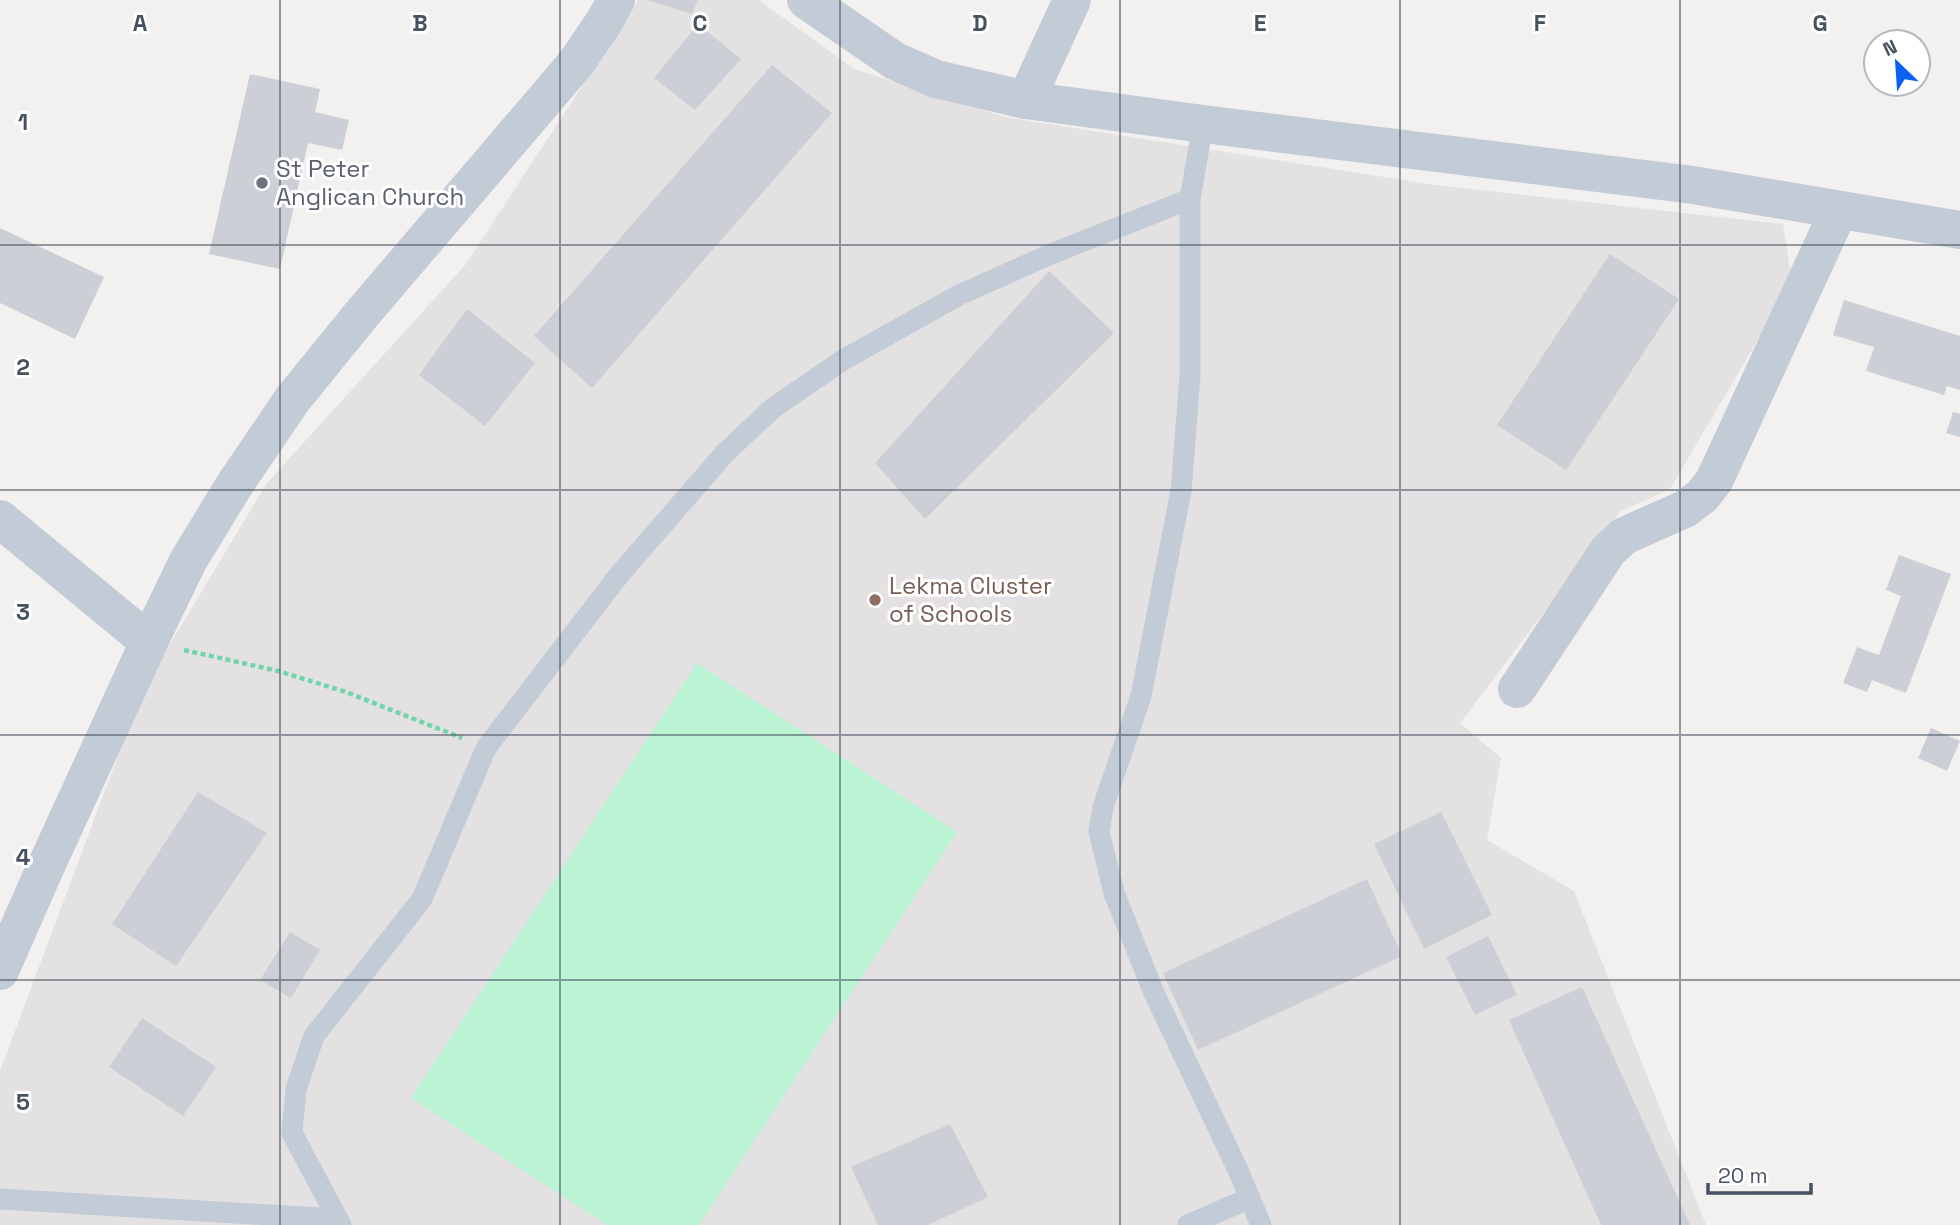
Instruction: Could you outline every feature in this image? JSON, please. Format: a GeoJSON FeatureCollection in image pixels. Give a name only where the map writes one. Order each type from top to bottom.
{"type":"FeatureCollection","features":[{"type":"Feature","properties":{"kind":"street"},"geometry":{"type":"LineString","coordinates":[[0,971],[149,642],[188,561],[234,484],[292,400],[361,315],[576,63],[616,0]]}},
{"type":"Feature","properties":{"kind":"street"},"geometry":{"type":"LineString","coordinates":[[806,0],[895,61],[936,79],[1026,100],[1693,185],[1960,230]]}},
{"type":"Feature","properties":{"kind":"street"},"geometry":{"type":"LineString","coordinates":[[1026,100],[1072,0]]}},
{"type":"Feature","properties":{"kind":"street"},"geometry":{"type":"LineString","coordinates":[[1517,689],[1608,551],[1624,536],[1685,509],[1702,496],[1714,481],[1839,210]]}},
{"type":"Feature","properties":{"kind":"street"},"geometry":{"type":"LineString","coordinates":[[0,519],[149,642]]}},
{"type":"Feature","properties":{"kind":"lane"},"geometry":{"type":"LineString","coordinates":[[1203,124],[1191,199],[1190,376],[1181,491],[1140,696],[1103,807],[1099,832],[1114,893],[1154,993],[1261,1225]]}},
{"type":"Feature","properties":{"kind":"lane"},"geometry":{"type":"LineString","coordinates":[[339,1222],[292,1133],[296,1089],[314,1036],[422,900],[486,748],[619,575],[725,453],[773,408],[844,360],[959,295],[1051,254],[1191,199]]}},
{"type":"Feature","properties":{"kind":"lane"},"geometry":{"type":"LineString","coordinates":[[1188,1225],[1250,1198]]}},
{"type":"Feature","properties":{"kind":"lane"},"geometry":{"type":"LineString","coordinates":[[0,1199],[339,1222]]}},
{"type":"Feature","properties":{"kind":"path"},"geometry":{"type":"LineString","coordinates":[[149,642],[278,671],[346,692],[486,748]]}},
{"type":"Feature","properties":{"kind":"shaded area","name":"Lekma Cluster of Schools"},"geometry":{"type":"Polygon","coordinates":[[[638,0],[759,0],[854,69],[1005,117],[1435,185],[1783,224],[1792,282],[1670,489],[1621,511],[1460,723],[1501,758],[1487,840],[1574,891],[1706,1225],[0,1225],[0,1071],[143,689],[267,483],[466,264],[638,0]]]}},
{"type":"Feature","properties":{"kind":"green space"},"geometry":{"type":"Polygon","coordinates":[[[697,663],[957,832],[699,1225],[607,1225],[411,1098],[697,663]]]}},
{"type":"Feature","properties":{"kind":"building"},"geometry":{"type":"Polygon","coordinates":[[[647,0],[698,0],[692,14],[647,0]]]}},
{"type":"Feature","properties":{"kind":"building"},"geometry":{"type":"Polygon","coordinates":[[[698,24],[741,59],[695,110],[654,78],[698,24]]]}},
{"type":"Feature","properties":{"kind":"building"},"geometry":{"type":"Polygon","coordinates":[[[772,65],[832,113],[592,388],[534,336],[772,65]]]}},
{"type":"Feature","properties":{"kind":"building"},"geometry":{"type":"Polygon","coordinates":[[[250,74],[320,89],[315,112],[349,120],[342,150],[308,143],[280,269],[209,254],[250,74]]]}},
{"type":"Feature","properties":{"kind":"building"},"geometry":{"type":"Polygon","coordinates":[[[0,228],[104,277],[75,339],[0,303],[0,228]]]}},
{"type":"Feature","properties":{"kind":"building"},"geometry":{"type":"Polygon","coordinates":[[[1610,254],[1679,299],[1566,470],[1497,425],[1610,254]]]}},
{"type":"Feature","properties":{"kind":"building"},"geometry":{"type":"Polygon","coordinates":[[[1049,271],[1114,333],[925,519],[875,463],[1049,271]]]}},
{"type":"Feature","properties":{"kind":"building"},"geometry":{"type":"Polygon","coordinates":[[[1844,300],[1960,336],[1960,390],[1947,386],[1944,395],[1866,371],[1874,347],[1833,335],[1844,300]]]}},
{"type":"Feature","properties":{"kind":"building"},"geometry":{"type":"Polygon","coordinates":[[[467,309],[535,363],[485,426],[419,375],[467,309]]]}},
{"type":"Feature","properties":{"kind":"building"},"geometry":{"type":"Polygon","coordinates":[[[1953,412],[1960,414],[1960,437],[1946,433],[1953,412]]]}},
{"type":"Feature","properties":{"kind":"building"},"geometry":{"type":"Polygon","coordinates":[[[1899,555],[1951,574],[1906,693],[1872,680],[1867,692],[1843,683],[1857,647],[1879,655],[1901,596],[1886,590],[1899,555]]]}},
{"type":"Feature","properties":{"kind":"building"},"geometry":{"type":"Polygon","coordinates":[[[1931,728],[1960,741],[1947,771],[1918,758],[1931,728]]]}},
{"type":"Feature","properties":{"kind":"building"},"geometry":{"type":"Polygon","coordinates":[[[198,792],[267,833],[176,966],[112,924],[198,792]]]}},
{"type":"Feature","properties":{"kind":"building"},"geometry":{"type":"Polygon","coordinates":[[[1441,812],[1492,915],[1424,949],[1374,844],[1441,812]]]}},
{"type":"Feature","properties":{"kind":"building"},"geometry":{"type":"Polygon","coordinates":[[[1367,879],[1402,956],[1198,1050],[1163,973],[1367,879]]]}},
{"type":"Feature","properties":{"kind":"building"},"geometry":{"type":"Polygon","coordinates":[[[290,932],[320,950],[291,998],[260,980],[290,932]]]}},
{"type":"Feature","properties":{"kind":"building"},"geometry":{"type":"Polygon","coordinates":[[[1488,936],[1517,995],[1475,1015],[1446,957],[1488,936]]]}},
{"type":"Feature","properties":{"kind":"building"},"geometry":{"type":"Polygon","coordinates":[[[1582,987],[1690,1225],[1601,1225],[1509,1020],[1582,987]]]}},
{"type":"Feature","properties":{"kind":"building"},"geometry":{"type":"Polygon","coordinates":[[[142,1018],[216,1067],[183,1116],[109,1067],[142,1018]]]}},
{"type":"Feature","properties":{"kind":"building"},"geometry":{"type":"Polygon","coordinates":[[[950,1124],[988,1197],[928,1225],[878,1225],[851,1167],[950,1124]]]}},
{"type":"Feature","properties":{"kind":"place","name":"St Peter Anglican Church"},"geometry":{"type":"Point","coordinates":[262,183]}},
{"type":"Feature","properties":{"kind":"place","name":"Lekma Cluster of Schools"},"geometry":{"type":"Point","coordinates":[875,600]}}]}
